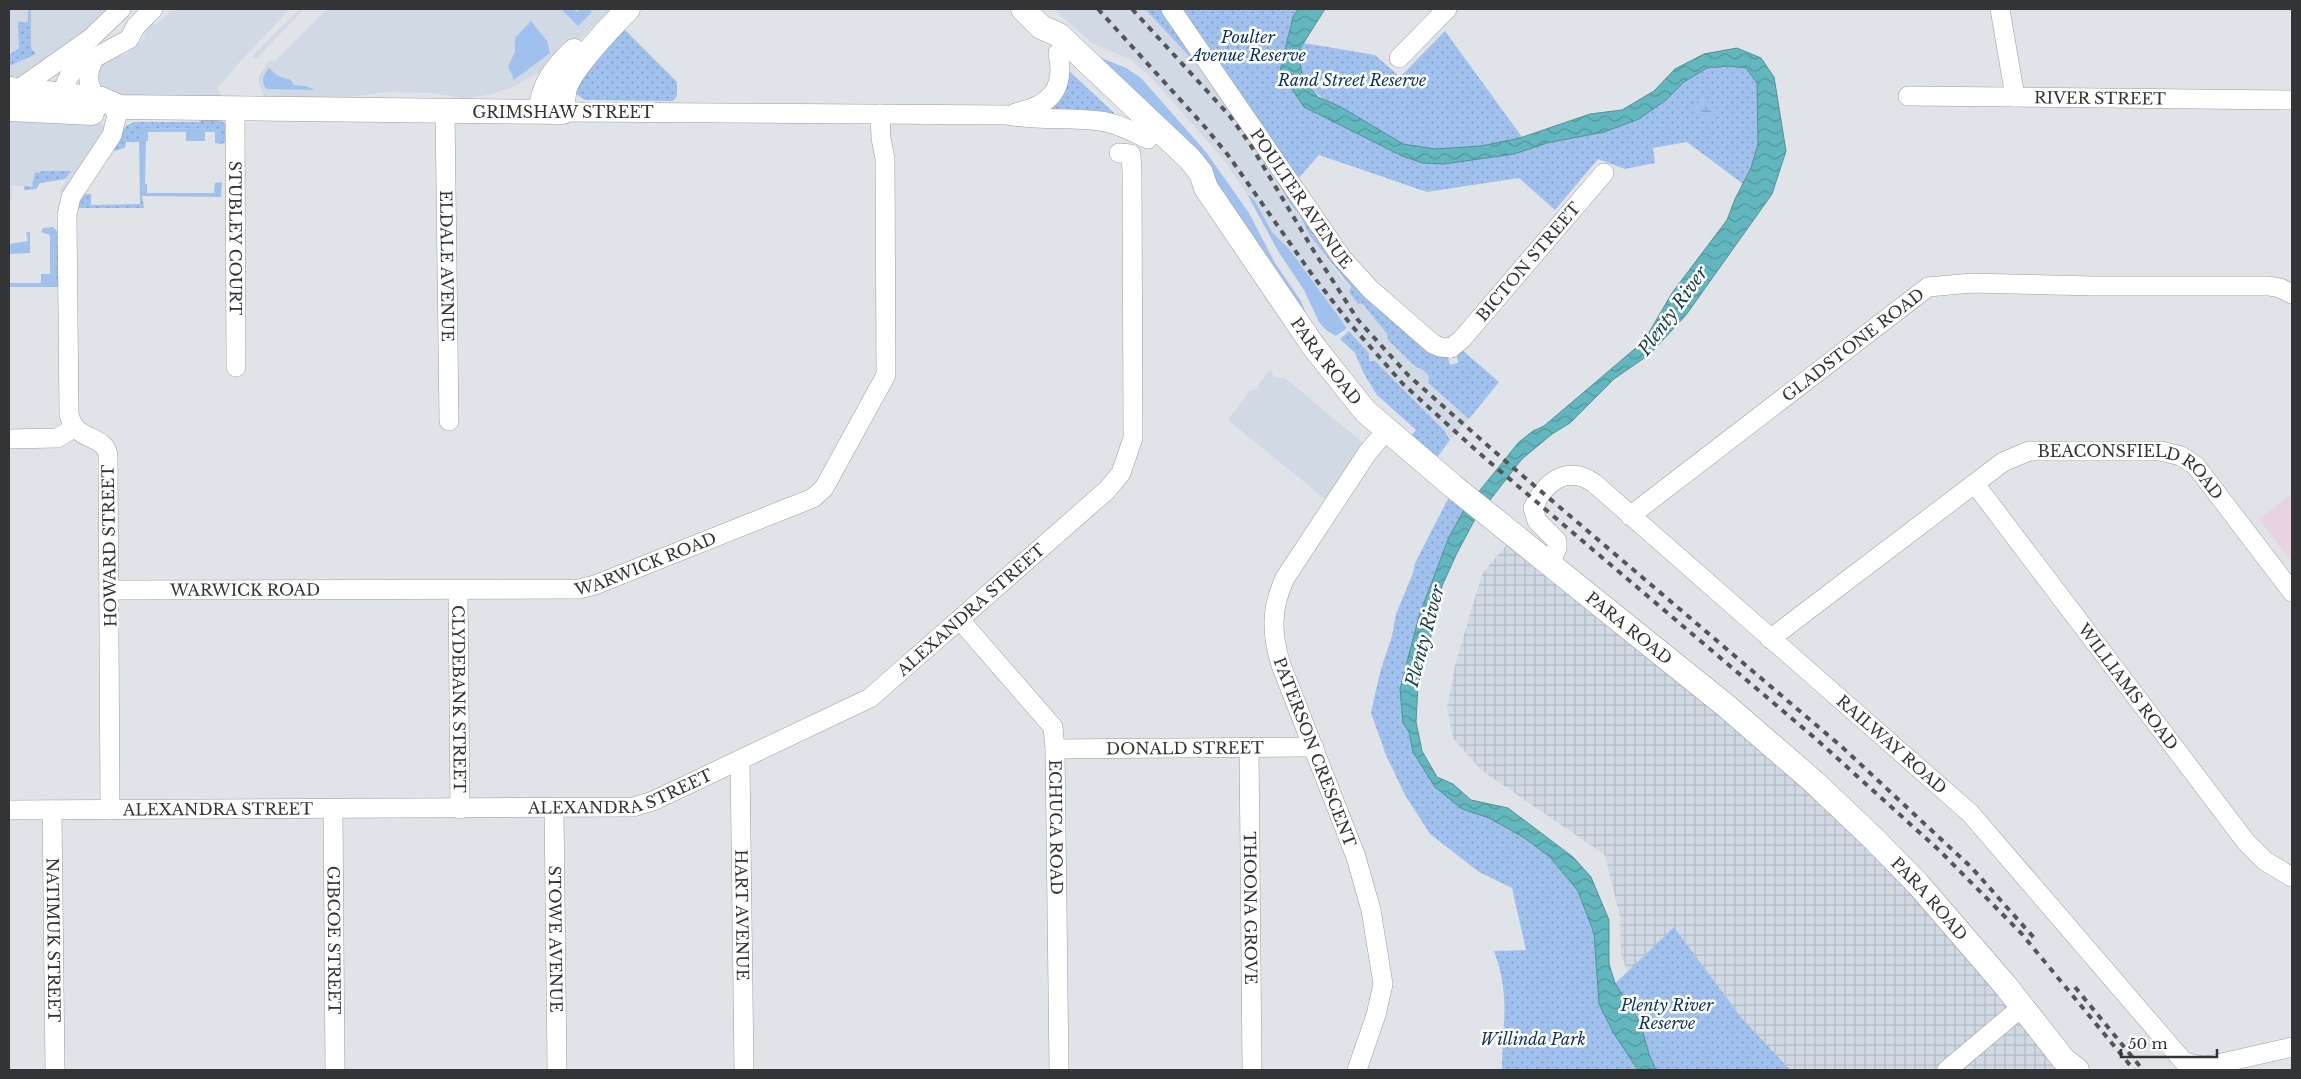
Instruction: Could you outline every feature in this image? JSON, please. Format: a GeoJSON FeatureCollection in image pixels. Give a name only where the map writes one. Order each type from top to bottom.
{"type":"FeatureCollection","features":[{"type":"Feature","properties":{"kind":"main road"},"geometry":{"type":"LineString","coordinates":[[552,112],[564,96],[568,81],[603,34],[628,9]]}},
{"type":"Feature","properties":{"kind":"main road","name":"PARA ROAD"},"geometry":{"type":"LineString","coordinates":[[1023,9],[1041,27],[1059,35],[1183,151],[1201,173],[1206,188],[1314,347],[1353,398],[1386,431],[1454,487],[1725,704],[1852,818],[1918,884],[2022,1006],[2070,1067]]}},
{"type":"Feature","properties":{"kind":"main road","name":"PARA ROAD"},"geometry":{"type":"LineString","coordinates":[[1041,27],[1043,37],[1058,53],[1192,180],[1206,188]]}},
{"type":"Feature","properties":{"kind":"main road","name":"GRIMSHAW STREET"},"geometry":{"type":"LineString","coordinates":[[12,96],[58,102],[101,114],[120,107],[552,112]]}},
{"type":"Feature","properties":{"kind":"main road","name":"GRIMSHAW STREET"},"geometry":{"type":"LineString","coordinates":[[58,102],[96,98],[106,100],[120,107]]}},
{"type":"Feature","properties":{"kind":"street"},"geometry":{"type":"LineString","coordinates":[[58,102],[72,71],[95,57],[153,9]]}},
{"type":"Feature","properties":{"kind":"street","name":"POULTER AVENUE"},"geometry":{"type":"LineString","coordinates":[[1171,9],[1296,192],[1356,274],[1433,344],[1453,355]]}},
{"type":"Feature","properties":{"kind":"street"},"geometry":{"type":"LineString","coordinates":[[1399,58],[1447,9]]}},
{"type":"Feature","properties":{"kind":"street"},"geometry":{"type":"LineString","coordinates":[[2000,9],[2015,97]]}},
{"type":"Feature","properties":{"kind":"street"},"geometry":{"type":"LineString","coordinates":[[117,13],[109,26],[109,34],[116,39],[134,25]]}},
{"type":"Feature","properties":{"kind":"street"},"geometry":{"type":"LineString","coordinates":[[12,96],[49,66],[77,48],[117,13]]}},
{"type":"Feature","properties":{"kind":"street","name":"GRIMSHAW STREET"},"geometry":{"type":"LineString","coordinates":[[1006,115],[1038,107],[1051,97],[1060,74],[1058,53]]}},
{"type":"Feature","properties":{"kind":"street"},"geometry":{"type":"LineString","coordinates":[[95,57],[88,77],[89,87],[96,98]]}},
{"type":"Feature","properties":{"kind":"street","name":"RIVER STREET"},"geometry":{"type":"LineString","coordinates":[[1908,96],[2292,100]]}},
{"type":"Feature","properties":{"kind":"street"},"geometry":{"type":"LineString","coordinates":[[9,439],[57,438],[74,428],[69,414],[67,207],[71,197],[112,135],[120,107]]}},
{"type":"Feature","properties":{"kind":"street","name":"STUBLEY COURT"},"geometry":{"type":"LineString","coordinates":[[235,109],[236,367]]}},
{"type":"Feature","properties":{"kind":"street","name":"ELDALE AVENUE"},"geometry":{"type":"LineString","coordinates":[[446,111],[449,421]]}},
{"type":"Feature","properties":{"kind":"street","name":"GRIMSHAW STREET"},"geometry":{"type":"LineString","coordinates":[[552,112],[1006,115],[1032,120],[1105,122],[1148,139]]}},
{"type":"Feature","properties":{"kind":"street","name":"WARWICK ROAD"},"geometry":{"type":"LineString","coordinates":[[110,590],[579,589],[805,502],[821,492],[886,374],[885,159],[889,138],[885,114]]}},
{"type":"Feature","properties":{"kind":"street","name":"ALEXANDRA STREET"},"geometry":{"type":"LineString","coordinates":[[9,810],[621,808],[642,804],[870,698],[1107,490],[1117,480],[1123,469],[1119,153],[1116,136],[1105,122]]}},
{"type":"Feature","properties":{"kind":"street","name":"BICTON STREET"},"geometry":{"type":"LineString","coordinates":[[1453,355],[1462,339],[1604,173]]}},
{"type":"Feature","properties":{"kind":"street","name":"GLADSTONE ROAD"},"geometry":{"type":"LineString","coordinates":[[1630,516],[1928,287],[1972,283],[2094,286],[2250,286],[2280,288],[2292,294]]}},
{"type":"Feature","properties":{"kind":"street","name":"HOWARD STREET"},"geometry":{"type":"LineString","coordinates":[[74,428],[83,435],[103,444],[107,450],[110,590],[110,810]]}},
{"type":"Feature","properties":{"kind":"street","name":"PATERSON CRESCENT"},"geometry":{"type":"LineString","coordinates":[[1357,1070],[1382,996],[1380,962],[1365,886],[1277,651],[1274,610],[1277,595],[1285,578],[1340,498],[1352,476],[1386,431]]}},
{"type":"Feature","properties":{"kind":"street","name":"BEACONSFIELD ROAD"},"geometry":{"type":"LineString","coordinates":[[1770,639],[2004,462],[2013,456],[2029,451],[2172,452],[2182,456],[2196,466],[2292,592]]}},
{"type":"Feature","properties":{"kind":"street","name":"RAILWAY ROAD"},"geometry":{"type":"LineString","coordinates":[[1550,564],[1558,548],[1557,541],[1537,521],[1533,508],[1548,487],[1562,476],[1572,474],[1590,479],[1970,814],[2184,1062],[2202,1066],[2292,1047]]}},
{"type":"Feature","properties":{"kind":"street","name":"WILLIAMS ROAD"},"geometry":{"type":"LineString","coordinates":[[1975,484],[2246,842],[2264,861],[2292,878]]}},
{"type":"Feature","properties":{"kind":"street","name":"CLYDEBANK STREET"},"geometry":{"type":"LineString","coordinates":[[458,590],[460,809]]}},
{"type":"Feature","properties":{"kind":"street","name":"ECHUCA ROAD"},"geometry":{"type":"LineString","coordinates":[[960,620],[1051,724],[1055,749],[1059,1070]]}},
{"type":"Feature","properties":{"kind":"street","name":"THOONA GROVE"},"geometry":{"type":"LineString","coordinates":[[1249,747],[1252,1070]]}},
{"type":"Feature","properties":{"kind":"street","name":"DONALD STREET"},"geometry":{"type":"LineString","coordinates":[[1055,749],[1314,747]]}},
{"type":"Feature","properties":{"kind":"street","name":"HART AVENUE"},"geometry":{"type":"LineString","coordinates":[[740,760],[744,1070]]}},
{"type":"Feature","properties":{"kind":"street","name":"STOWE AVENUE"},"geometry":{"type":"LineString","coordinates":[[554,808],[557,1070]]}},
{"type":"Feature","properties":{"kind":"street","name":"GIBCOE STREET"},"geometry":{"type":"LineString","coordinates":[[333,809],[335,1070]]}},
{"type":"Feature","properties":{"kind":"street","name":"NATIMUK STREET"},"geometry":{"type":"LineString","coordinates":[[52,810],[55,1070]]}},
{"type":"Feature","properties":{"kind":"street"},"geometry":{"type":"LineString","coordinates":[[1948,1070],[2022,1006]]}},
{"type":"Feature","properties":{"kind":"shaded area"},"geometry":{"type":"Polygon","coordinates":[[[9,9],[108,9],[80,35],[78,41],[9,83],[9,9]]]}},
{"type":"Feature","properties":{"kind":"shaded area"},"geometry":{"type":"Polygon","coordinates":[[[173,9],[290,9],[217,89],[221,93],[218,97],[133,97],[99,91],[95,65],[109,56],[115,59],[121,55],[126,55],[144,38],[146,23],[152,18],[154,25],[156,25],[173,9]]]}},
{"type":"Feature","properties":{"kind":"shaded area"},"geometry":{"type":"Polygon","coordinates":[[[300,9],[304,9],[257,58],[253,58],[253,55],[300,9]]]}},
{"type":"Feature","properties":{"kind":"shaded area"},"geometry":{"type":"Polygon","coordinates":[[[327,9],[611,9],[575,44],[543,70],[515,86],[492,94],[467,99],[433,93],[387,92],[340,98],[265,98],[259,84],[259,76],[265,67],[270,60],[274,62],[327,9]]]}},
{"type":"Feature","properties":{"kind":"shaded area"},"geometry":{"type":"Polygon","coordinates":[[[1053,9],[1145,9],[1171,36],[1200,68],[1226,103],[1270,168],[1291,205],[1300,215],[1310,236],[1340,276],[1379,323],[1381,328],[1416,367],[1423,370],[1429,376],[1428,384],[1469,419],[1450,440],[1444,430],[1375,361],[1369,361],[1369,353],[1313,285],[1289,249],[1272,232],[1255,201],[1247,194],[1224,160],[1150,76],[1131,60],[1092,43],[1053,9]]]}},
{"type":"Feature","properties":{"kind":"shaded area"},"geometry":{"type":"Polygon","coordinates":[[[9,115],[99,121],[106,130],[65,191],[59,192],[67,179],[40,183],[36,189],[25,191],[23,186],[12,186],[12,200],[9,201],[9,115]]]}},
{"type":"Feature","properties":{"kind":"shaded area"},"geometry":{"type":"Polygon","coordinates":[[[1270,369],[1274,377],[1285,378],[1363,443],[1325,499],[1228,420],[1250,390],[1255,390],[1270,369]]]}},
{"type":"Feature","properties":{"kind":"shaded area"},"geometry":{"type":"Polygon","coordinates":[[[2292,494],[2292,562],[2259,519],[2292,494]]]}},
{"type":"Feature","properties":{"kind":"shaded area"},"geometry":{"type":"Polygon","coordinates":[[[1509,542],[1641,649],[1820,801],[1937,920],[2059,1070],[1790,1070],[1741,1017],[1674,927],[1628,973],[1621,954],[1620,917],[1605,855],[1481,770],[1453,738],[1447,707],[1456,662],[1482,574],[1509,542]]]}},
{"type":"Feature","properties":{"kind":"green space"},"geometry":{"type":"Polygon","coordinates":[[[28,9],[31,9],[31,48],[36,54],[9,66],[9,55],[19,48],[18,21],[24,23],[28,21],[28,9]]]}},
{"type":"Feature","properties":{"kind":"green space"},"geometry":{"type":"Polygon","coordinates":[[[561,9],[573,9],[577,12],[580,9],[589,9],[592,12],[578,26],[561,9]]]}},
{"type":"Feature","properties":{"kind":"green space"},"geometry":{"type":"Polygon","coordinates":[[[1145,9],[1163,9],[1320,237],[1448,357],[1450,365],[1458,363],[1457,354],[1460,348],[1499,382],[1469,419],[1428,383],[1429,376],[1423,370],[1416,367],[1388,340],[1387,334],[1362,303],[1358,304],[1349,292],[1351,287],[1310,236],[1300,215],[1291,205],[1259,150],[1200,68],[1145,9]]]}},
{"type":"Feature","properties":{"kind":"green space","name":"Poulter Avenue Reserve"},"geometry":{"type":"Polygon","coordinates":[[[1178,9],[1298,9],[1293,17],[1304,107],[1402,156],[1444,164],[1514,154],[1547,143],[1604,132],[1639,119],[1666,100],[1684,82],[1707,68],[1728,66],[1746,68],[1757,83],[1758,144],[1751,168],[1743,184],[1687,142],[1653,148],[1655,163],[1625,169],[1598,159],[1555,210],[1519,178],[1427,192],[1319,155],[1296,181],[1178,9]]]}},
{"type":"Feature","properties":{"kind":"green space"},"geometry":{"type":"Polygon","coordinates":[[[531,21],[547,41],[550,53],[514,80],[508,66],[515,52],[515,38],[531,21]]]}},
{"type":"Feature","properties":{"kind":"green space"},"geometry":{"type":"Polygon","coordinates":[[[624,29],[677,82],[677,96],[673,101],[585,100],[576,94],[574,85],[624,29]]]}},
{"type":"Feature","properties":{"kind":"green space","name":"Rand Street Reserve"},"geometry":{"type":"Polygon","coordinates":[[[1445,31],[1522,137],[1494,144],[1464,148],[1434,149],[1405,145],[1391,139],[1318,95],[1304,77],[1300,65],[1301,48],[1304,43],[1375,55],[1400,77],[1445,31]]]}},
{"type":"Feature","properties":{"kind":"green space"},"geometry":{"type":"Polygon","coordinates":[[[1094,55],[1126,68],[1141,78],[1206,152],[1249,213],[1275,263],[1301,301],[1307,316],[1324,339],[1318,334],[1094,55]]]}},
{"type":"Feature","properties":{"kind":"green space"},"geometry":{"type":"Polygon","coordinates":[[[269,68],[278,76],[291,80],[294,85],[306,86],[315,90],[267,89],[263,78],[269,68]]]}},
{"type":"Feature","properties":{"kind":"green space"},"geometry":{"type":"Polygon","coordinates":[[[1066,68],[1114,113],[1115,116],[1040,112],[1066,68]]]}},
{"type":"Feature","properties":{"kind":"green space"},"geometry":{"type":"Polygon","coordinates":[[[1698,100],[1707,102],[1714,107],[1717,113],[1714,119],[1707,120],[1698,116],[1694,106],[1698,100]]]}},
{"type":"Feature","properties":{"kind":"green space"},"geometry":{"type":"Polygon","coordinates":[[[205,117],[225,123],[229,141],[221,144],[221,134],[215,129],[142,128],[142,196],[144,208],[75,208],[82,194],[91,194],[91,205],[140,204],[139,142],[126,142],[125,148],[114,151],[113,147],[126,126],[134,122],[199,122],[205,117]]]}},
{"type":"Feature","properties":{"kind":"green space"},"geometry":{"type":"Polygon","coordinates":[[[142,128],[215,129],[221,134],[221,144],[215,143],[215,132],[205,132],[205,141],[186,141],[186,132],[148,132],[145,184],[147,184],[147,193],[214,193],[215,183],[222,182],[221,197],[142,196],[142,128]]]}},
{"type":"Feature","properties":{"kind":"green space"},"geometry":{"type":"Polygon","coordinates":[[[40,171],[71,171],[65,179],[40,183],[36,189],[24,190],[24,186],[32,187],[35,172],[40,173],[40,171]]]}},
{"type":"Feature","properties":{"kind":"green space"},"geometry":{"type":"Polygon","coordinates":[[[1247,194],[1255,201],[1272,232],[1289,249],[1347,328],[1336,336],[1326,330],[1319,322],[1304,290],[1278,251],[1247,194]]]}},
{"type":"Feature","properties":{"kind":"green space"},"geometry":{"type":"Polygon","coordinates":[[[53,227],[60,234],[61,287],[54,287],[53,227]]]}},
{"type":"Feature","properties":{"kind":"green space"},"geometry":{"type":"Polygon","coordinates":[[[53,227],[54,287],[9,287],[9,283],[41,283],[41,274],[50,274],[50,235],[41,232],[43,228],[53,227]]]}},
{"type":"Feature","properties":{"kind":"green space"},"geometry":{"type":"Polygon","coordinates":[[[26,232],[30,232],[30,253],[9,254],[9,244],[28,241],[26,232]]]}},
{"type":"Feature","properties":{"kind":"green space"},"geometry":{"type":"Polygon","coordinates":[[[1349,331],[1369,353],[1369,361],[1375,361],[1444,430],[1450,440],[1436,459],[1409,438],[1416,430],[1377,395],[1364,374],[1355,353],[1340,339],[1349,331]]]}},
{"type":"Feature","properties":{"kind":"green space","name":"Plenty River Reserve"},"geometry":{"type":"Polygon","coordinates":[[[1448,499],[1464,510],[1449,537],[1419,616],[1400,689],[1403,723],[1409,732],[1413,752],[1462,809],[1489,818],[1523,837],[1550,857],[1578,891],[1594,933],[1599,999],[1674,927],[1741,1017],[1790,1070],[1502,1070],[1504,997],[1494,951],[1526,950],[1512,888],[1479,872],[1430,834],[1405,795],[1386,755],[1371,713],[1380,672],[1392,636],[1396,614],[1413,573],[1415,563],[1448,499]]]}},
{"type":"Feature","properties":{"kind":"water","name":"Plenty River"},"geometry":{"type":"Polygon","coordinates":[[[1298,9],[1325,9],[1301,47],[1299,57],[1303,79],[1318,97],[1341,107],[1403,144],[1435,149],[1481,146],[1520,138],[1590,114],[1622,110],[1654,91],[1675,69],[1704,54],[1737,48],[1761,58],[1774,77],[1786,151],[1772,194],[1686,315],[1650,354],[1614,379],[1570,423],[1552,434],[1522,459],[1475,519],[1442,586],[1418,685],[1416,722],[1422,751],[1437,777],[1453,784],[1471,800],[1508,808],[1573,857],[1591,877],[1609,920],[1609,964],[1615,983],[1640,1022],[1649,1054],[1656,1070],[1638,1070],[1613,1032],[1599,1004],[1594,933],[1578,891],[1550,857],[1523,837],[1489,818],[1462,809],[1435,787],[1413,752],[1409,732],[1403,723],[1400,689],[1419,616],[1449,537],[1464,510],[1519,442],[1533,431],[1544,426],[1644,341],[1672,293],[1727,220],[1735,199],[1751,168],[1758,144],[1757,83],[1746,68],[1728,66],[1707,68],[1684,82],[1666,100],[1639,119],[1604,132],[1547,143],[1514,154],[1444,164],[1423,163],[1402,156],[1304,107],[1280,71],[1293,17],[1298,9]]]}},
{"type":"Feature","properties":{"kind":"railway"},"geometry":{"type":"LineString","coordinates":[[1098,9],[1228,155],[1313,276],[1352,326],[1403,384],[1479,453],[1816,739],[1940,851],[2021,933],[2134,1070]]}},
{"type":"Feature","properties":{"kind":"railway"},"geometry":{"type":"LineString","coordinates":[[1132,9],[1229,115],[1250,144],[1315,253],[1358,320],[1409,376],[1503,459],[1842,747],[1972,868],[2035,939]]}},
{"type":"Feature","properties":{"kind":"railway"},"geometry":{"type":"LineString","coordinates":[[2075,987],[2143,1070]]}},
{"type":"Feature","properties":{"kind":"park label","name":"Willinda Park"},"geometry":{"type":"Point","coordinates":[1533,1039]}}]}
